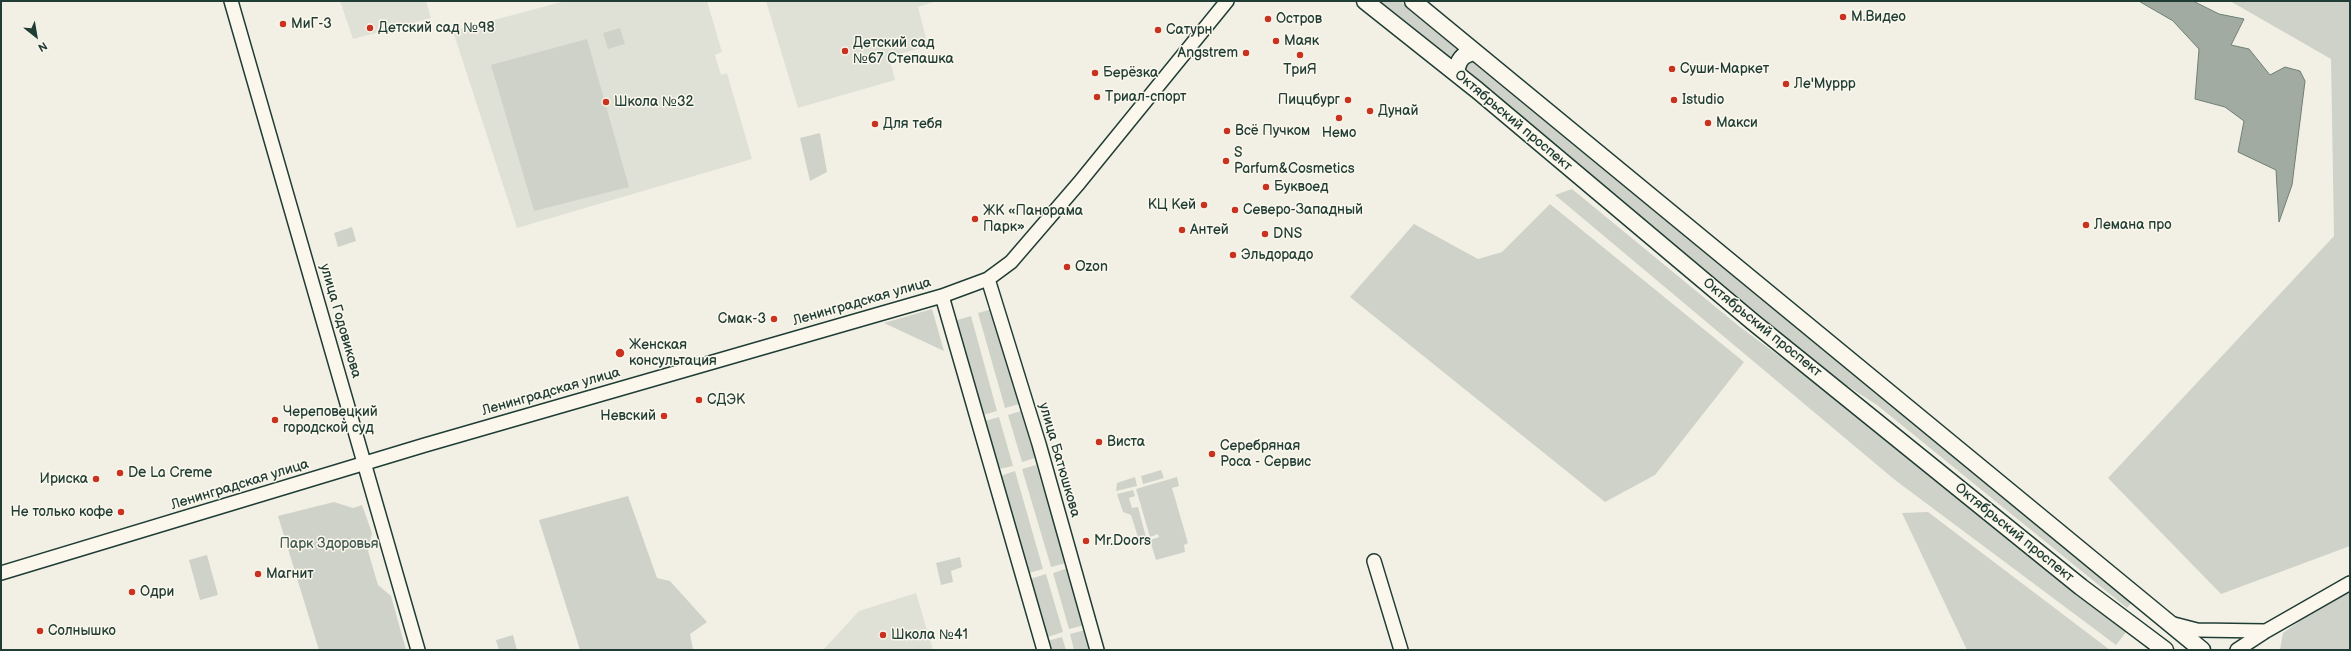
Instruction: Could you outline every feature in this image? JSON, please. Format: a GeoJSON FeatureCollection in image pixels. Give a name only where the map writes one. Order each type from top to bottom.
{"type":"FeatureCollection","features":[{"type":"Feature","properties":{"kind":"main road","name":"Октябрьский проспект"},"geometry":{"type":"LineString","coordinates":[[1364,1],[1456,73],[1753,322],[2046,558],[2050,572],[2114,621],[2131,623]]}},
{"type":"Feature","properties":{"kind":"main road","name":"Октябрьский проспект"},"geometry":{"type":"LineString","coordinates":[[1413,1],[2170,622],[2202,650]]}},
{"type":"Feature","properties":{"kind":"main road"},"geometry":{"type":"LineString","coordinates":[[1456,73],[1458,62],[1466,54],[1475,52]]}},
{"type":"Feature","properties":{"kind":"main road"},"geometry":{"type":"LineString","coordinates":[[2131,623],[2144,601]]}},
{"type":"Feature","properties":{"kind":"main road"},"geometry":{"type":"LineString","coordinates":[[2131,623],[2147,650]]}},
{"type":"Feature","properties":{"kind":"main road"},"geometry":{"type":"LineString","coordinates":[[2131,623],[2165,650]]}},
{"type":"Feature","properties":{"kind":"street","name":"улица Годовикова"},"geometry":{"type":"LineString","coordinates":[[231,1],[363,464],[418,650]]}},
{"type":"Feature","properties":{"kind":"street","name":"Ленинградская улица"},"geometry":{"type":"LineString","coordinates":[[1,574],[363,464],[942,296],[988,279],[1011,262],[1079,183],[1227,1]]}},
{"type":"Feature","properties":{"kind":"street","name":"улица Батюшкова"},"geometry":{"type":"LineString","coordinates":[[988,279],[1042,454],[1097,650]]}},
{"type":"Feature","properties":{"kind":"street"},"geometry":{"type":"LineString","coordinates":[[942,296],[1044,650]]}},
{"type":"Feature","properties":{"kind":"street"},"geometry":{"type":"LineString","coordinates":[[1374,561],[1401,650]]}},
{"type":"Feature","properties":{"kind":"street"},"geometry":{"type":"LineString","coordinates":[[2237,650],[2266,631],[2350,583]]}},
{"type":"Feature","properties":{"kind":"street"},"geometry":{"type":"LineString","coordinates":[[2170,622],[2197,630],[2266,631]]}},
{"type":"Feature","properties":{"kind":"street"},"geometry":{"type":"LineString","coordinates":[[2252,650],[2266,631]]}},
{"type":"Feature","properties":{"kind":"shaded area","name":"Детский сад №98"},"geometry":{"type":"Polygon","coordinates":[[[340,1],[426,1],[431,18],[353,39],[340,1]]]}},
{"type":"Feature","properties":{"kind":"shaded area","name":"Школа №32"},"geometry":{"type":"Polygon","coordinates":[[[565,1],[707,1],[722,52],[715,55],[721,75],[727,73],[752,159],[517,228],[453,31],[565,1]]]}},
{"type":"Feature","properties":{"kind":"shaded area","name":"Детский сад №67 Степашка"},"geometry":{"type":"Polygon","coordinates":[[[766,1],[937,1],[918,7],[928,46],[889,57],[895,80],[798,108],[766,1]]]}},
{"type":"Feature","properties":{"kind":"shaded area"},"geometry":{"type":"Polygon","coordinates":[[[2139,1],[2193,1],[2219,14],[2244,19],[2231,45],[2249,49],[2270,75],[2285,67],[2300,71],[2305,81],[2292,185],[2279,222],[2276,170],[2238,152],[2244,121],[2225,107],[2195,99],[2199,49],[2173,21],[2139,1]]]}},
{"type":"Feature","properties":{"kind":"shaded area","name":"Школа №41"},"geometry":{"type":"Polygon","coordinates":[[[916,593],[933,650],[823,650],[859,611],[916,593]]]}},
{"type":"Feature","properties":{"kind":"green space"},"geometry":{"type":"Polygon","coordinates":[[[1380,1],[1400,1],[1461,50],[1453,59],[1380,1]]]}},
{"type":"Feature","properties":{"kind":"green space"},"geometry":{"type":"Polygon","coordinates":[[[2230,1],[2350,1],[2350,546],[2221,594],[2108,478],[2334,236],[2331,59],[2230,1]]]}},
{"type":"Feature","properties":{"kind":"green space"},"geometry":{"type":"Polygon","coordinates":[[[620,28],[625,44],[608,49],[603,33],[620,28]]]}},
{"type":"Feature","properties":{"kind":"green space"},"geometry":{"type":"Polygon","coordinates":[[[587,39],[629,187],[534,211],[491,65],[587,39]]]}},
{"type":"Feature","properties":{"kind":"green space"},"geometry":{"type":"Polygon","coordinates":[[[1474,60],[2132,602],[2127,608],[1877,405],[1835,378],[1466,69],[1470,61],[1474,60]]]}},
{"type":"Feature","properties":{"kind":"green space"},"geometry":{"type":"Polygon","coordinates":[[[820,133],[827,172],[810,181],[800,138],[820,133]]]}},
{"type":"Feature","properties":{"kind":"green space"},"geometry":{"type":"Polygon","coordinates":[[[1572,189],[1740,327],[1817,384],[2127,631],[2116,645],[1895,480],[1555,195],[1572,189]]]}},
{"type":"Feature","properties":{"kind":"green space"},"geometry":{"type":"Polygon","coordinates":[[[1550,204],[1744,362],[1655,475],[1605,502],[1350,297],[1414,224],[1478,259],[1502,252],[1550,204]]]}},
{"type":"Feature","properties":{"kind":"green space"},"geometry":{"type":"Polygon","coordinates":[[[352,227],[356,241],[338,247],[334,233],[352,227]]]}},
{"type":"Feature","properties":{"kind":"green space"},"geometry":{"type":"Polygon","coordinates":[[[932,309],[944,351],[884,323],[932,309]]]}},
{"type":"Feature","properties":{"kind":"green space"},"geometry":{"type":"Polygon","coordinates":[[[992,309],[1019,404],[1005,408],[978,313],[992,309]]]}},
{"type":"Feature","properties":{"kind":"green space"},"geometry":{"type":"Polygon","coordinates":[[[971,316],[997,411],[983,415],[957,320],[971,316]]]}},
{"type":"Feature","properties":{"kind":"green space"},"geometry":{"type":"Polygon","coordinates":[[[1021,411],[1035,458],[1022,462],[1008,415],[1021,411]]]}},
{"type":"Feature","properties":{"kind":"green space"},"geometry":{"type":"Polygon","coordinates":[[[999,417],[1013,466],[999,469],[985,421],[999,417]]]}},
{"type":"Feature","properties":{"kind":"green space"},"geometry":{"type":"Polygon","coordinates":[[[1036,465],[1066,563],[1051,567],[1022,469],[1036,465]]]}},
{"type":"Feature","properties":{"kind":"green space"},"geometry":{"type":"Polygon","coordinates":[[[1161,470],[1164,478],[1143,484],[1141,476],[1161,470]]]}},
{"type":"Feature","properties":{"kind":"green space"},"geometry":{"type":"Polygon","coordinates":[[[1015,471],[1043,569],[1029,573],[1000,476],[1015,471]]]}},
{"type":"Feature","properties":{"kind":"green space"},"geometry":{"type":"Polygon","coordinates":[[[1135,477],[1137,486],[1116,491],[1117,483],[1135,477]]]}},
{"type":"Feature","properties":{"kind":"green space"},"geometry":{"type":"Polygon","coordinates":[[[1177,477],[1179,486],[1172,488],[1188,543],[1184,545],[1185,552],[1156,560],[1150,540],[1159,537],[1158,534],[1150,537],[1136,489],[1177,477]]]}},
{"type":"Feature","properties":{"kind":"green space"},"geometry":{"type":"Polygon","coordinates":[[[1133,490],[1135,496],[1129,498],[1132,508],[1138,507],[1146,537],[1139,540],[1131,515],[1123,512],[1117,494],[1133,490]]]}},
{"type":"Feature","properties":{"kind":"green space"},"geometry":{"type":"Polygon","coordinates":[[[628,496],[657,578],[670,581],[707,622],[690,634],[693,649],[580,650],[539,520],[628,496]]]}},
{"type":"Feature","properties":{"kind":"green space","name":"Парк Здоровья"},"geometry":{"type":"Polygon","coordinates":[[[334,502],[353,508],[362,505],[372,533],[368,551],[378,585],[391,596],[406,650],[319,650],[278,516],[334,502]]]}},
{"type":"Feature","properties":{"kind":"green space"},"geometry":{"type":"Polygon","coordinates":[[[1928,512],[2110,650],[1967,650],[1902,513],[1928,512]]]}},
{"type":"Feature","properties":{"kind":"green space"},"geometry":{"type":"Polygon","coordinates":[[[207,555],[218,595],[200,600],[189,560],[207,555]]]}},
{"type":"Feature","properties":{"kind":"green space"},"geometry":{"type":"Polygon","coordinates":[[[960,557],[962,567],[951,571],[953,582],[941,585],[936,563],[960,557]]]}},
{"type":"Feature","properties":{"kind":"green space"},"geometry":{"type":"Polygon","coordinates":[[[1068,568],[1085,625],[1069,629],[1053,573],[1068,568]]]}},
{"type":"Feature","properties":{"kind":"green space"},"geometry":{"type":"Polygon","coordinates":[[[1046,574],[1063,632],[1048,637],[1030,579],[1046,574]]]}},
{"type":"Feature","properties":{"kind":"green space"},"geometry":{"type":"Polygon","coordinates":[[[2350,592],[2350,650],[2280,650],[2283,633],[2323,604],[2350,592]]]}},
{"type":"Feature","properties":{"kind":"green space"},"geometry":{"type":"Polygon","coordinates":[[[1085,630],[1090,650],[1074,650],[1070,634],[1085,630]]]}},
{"type":"Feature","properties":{"kind":"green space"},"geometry":{"type":"Polygon","coordinates":[[[513,635],[517,650],[499,650],[496,640],[513,635]]]}},
{"type":"Feature","properties":{"kind":"green space"},"geometry":{"type":"Polygon","coordinates":[[[1062,637],[1066,650],[1050,650],[1047,641],[1062,637]]]}},
{"type":"Feature","properties":{"kind":"place","name":"М.Видео"},"geometry":{"type":"Point","coordinates":[1843,17]}},
{"type":"Feature","properties":{"kind":"place","name":"Остров"},"geometry":{"type":"Point","coordinates":[1268,19]}},
{"type":"Feature","properties":{"kind":"place","name":"МиГ-3"},"geometry":{"type":"Point","coordinates":[283,24]}},
{"type":"Feature","properties":{"kind":"place","name":"Детский сад №98"},"geometry":{"type":"Point","coordinates":[370,28]}},
{"type":"Feature","properties":{"kind":"place","name":"Сатурн"},"geometry":{"type":"Point","coordinates":[1158,30]}},
{"type":"Feature","properties":{"kind":"place","name":"Маяк"},"geometry":{"type":"Point","coordinates":[1276,41]}},
{"type":"Feature","properties":{"kind":"place","name":"Детский сад №67 Степашка"},"geometry":{"type":"Point","coordinates":[845,51]}},
{"type":"Feature","properties":{"kind":"place","name":"Angstrem"},"geometry":{"type":"Point","coordinates":[1246,53]}},
{"type":"Feature","properties":{"kind":"place","name":"ТриЯ"},"geometry":{"type":"Point","coordinates":[1300,55]}},
{"type":"Feature","properties":{"kind":"place","name":"Суши-Маркет"},"geometry":{"type":"Point","coordinates":[1672,69]}},
{"type":"Feature","properties":{"kind":"place","name":"Берёзка"},"geometry":{"type":"Point","coordinates":[1095,73]}},
{"type":"Feature","properties":{"kind":"place","name":"Ле'Муррр"},"geometry":{"type":"Point","coordinates":[1786,84]}},
{"type":"Feature","properties":{"kind":"place","name":"Триал-спорт"},"geometry":{"type":"Point","coordinates":[1097,97]}},
{"type":"Feature","properties":{"kind":"place","name":"Пиццбург"},"geometry":{"type":"Point","coordinates":[1348,100]}},
{"type":"Feature","properties":{"kind":"place","name":"Istudio"},"geometry":{"type":"Point","coordinates":[1674,100]}},
{"type":"Feature","properties":{"kind":"place","name":"Школа №32"},"geometry":{"type":"Point","coordinates":[606,102]}},
{"type":"Feature","properties":{"kind":"place","name":"Дунай"},"geometry":{"type":"Point","coordinates":[1370,111]}},
{"type":"Feature","properties":{"kind":"place","name":"Немо"},"geometry":{"type":"Point","coordinates":[1339,118]}},
{"type":"Feature","properties":{"kind":"place","name":"Макси"},"geometry":{"type":"Point","coordinates":[1708,123]}},
{"type":"Feature","properties":{"kind":"place","name":"Для тебя"},"geometry":{"type":"Point","coordinates":[875,124]}},
{"type":"Feature","properties":{"kind":"place","name":"Всё Пучком"},"geometry":{"type":"Point","coordinates":[1227,131]}},
{"type":"Feature","properties":{"kind":"place","name":"S Parfum&Cosmetics"},"geometry":{"type":"Point","coordinates":[1226,161]}},
{"type":"Feature","properties":{"kind":"place","name":"Буквоед"},"geometry":{"type":"Point","coordinates":[1266,187]}},
{"type":"Feature","properties":{"kind":"place","name":"КЦ Кей"},"geometry":{"type":"Point","coordinates":[1204,205]}},
{"type":"Feature","properties":{"kind":"place","name":"Северо-Западный"},"geometry":{"type":"Point","coordinates":[1235,210]}},
{"type":"Feature","properties":{"kind":"place","name":"ЖК «Панорама Парк»"},"geometry":{"type":"Point","coordinates":[975,219]}},
{"type":"Feature","properties":{"kind":"place","name":"Лемана про"},"geometry":{"type":"Point","coordinates":[2086,225]}},
{"type":"Feature","properties":{"kind":"place","name":"Антей"},"geometry":{"type":"Point","coordinates":[1182,230]}},
{"type":"Feature","properties":{"kind":"place","name":"DNS"},"geometry":{"type":"Point","coordinates":[1265,234]}},
{"type":"Feature","properties":{"kind":"place","name":"Эльдорадо"},"geometry":{"type":"Point","coordinates":[1233,255]}},
{"type":"Feature","properties":{"kind":"place","name":"Ozon"},"geometry":{"type":"Point","coordinates":[1067,267]}},
{"type":"Feature","properties":{"kind":"place","name":"Смак-3"},"geometry":{"type":"Point","coordinates":[774,319]}},
{"type":"Feature","properties":{"kind":"place","name":"Женская консультация"},"geometry":{"type":"Point","coordinates":[620,353]}},
{"type":"Feature","properties":{"kind":"place","name":"СДЭК"},"geometry":{"type":"Point","coordinates":[699,400]}},
{"type":"Feature","properties":{"kind":"place","name":"Невский"},"geometry":{"type":"Point","coordinates":[664,416]}},
{"type":"Feature","properties":{"kind":"place","name":"Череповецкий городской суд"},"geometry":{"type":"Point","coordinates":[275,420]}},
{"type":"Feature","properties":{"kind":"place","name":"Виста"},"geometry":{"type":"Point","coordinates":[1099,442]}},
{"type":"Feature","properties":{"kind":"place","name":"Серебряная Роса - Сервис"},"geometry":{"type":"Point","coordinates":[1212,454]}},
{"type":"Feature","properties":{"kind":"place","name":"De La Creme"},"geometry":{"type":"Point","coordinates":[120,473]}},
{"type":"Feature","properties":{"kind":"place","name":"Ириска"},"geometry":{"type":"Point","coordinates":[96,479]}},
{"type":"Feature","properties":{"kind":"place","name":"Не только кофе"},"geometry":{"type":"Point","coordinates":[121,512]}},
{"type":"Feature","properties":{"kind":"place","name":"Mr.Doors"},"geometry":{"type":"Point","coordinates":[1086,541]}},
{"type":"Feature","properties":{"kind":"place","name":"Магнит"},"geometry":{"type":"Point","coordinates":[258,574]}},
{"type":"Feature","properties":{"kind":"place","name":"Одри"},"geometry":{"type":"Point","coordinates":[132,592]}},
{"type":"Feature","properties":{"kind":"place","name":"Солнышко"},"geometry":{"type":"Point","coordinates":[40,631]}},
{"type":"Feature","properties":{"kind":"place","name":"Школа №41"},"geometry":{"type":"Point","coordinates":[883,635]}}]}
